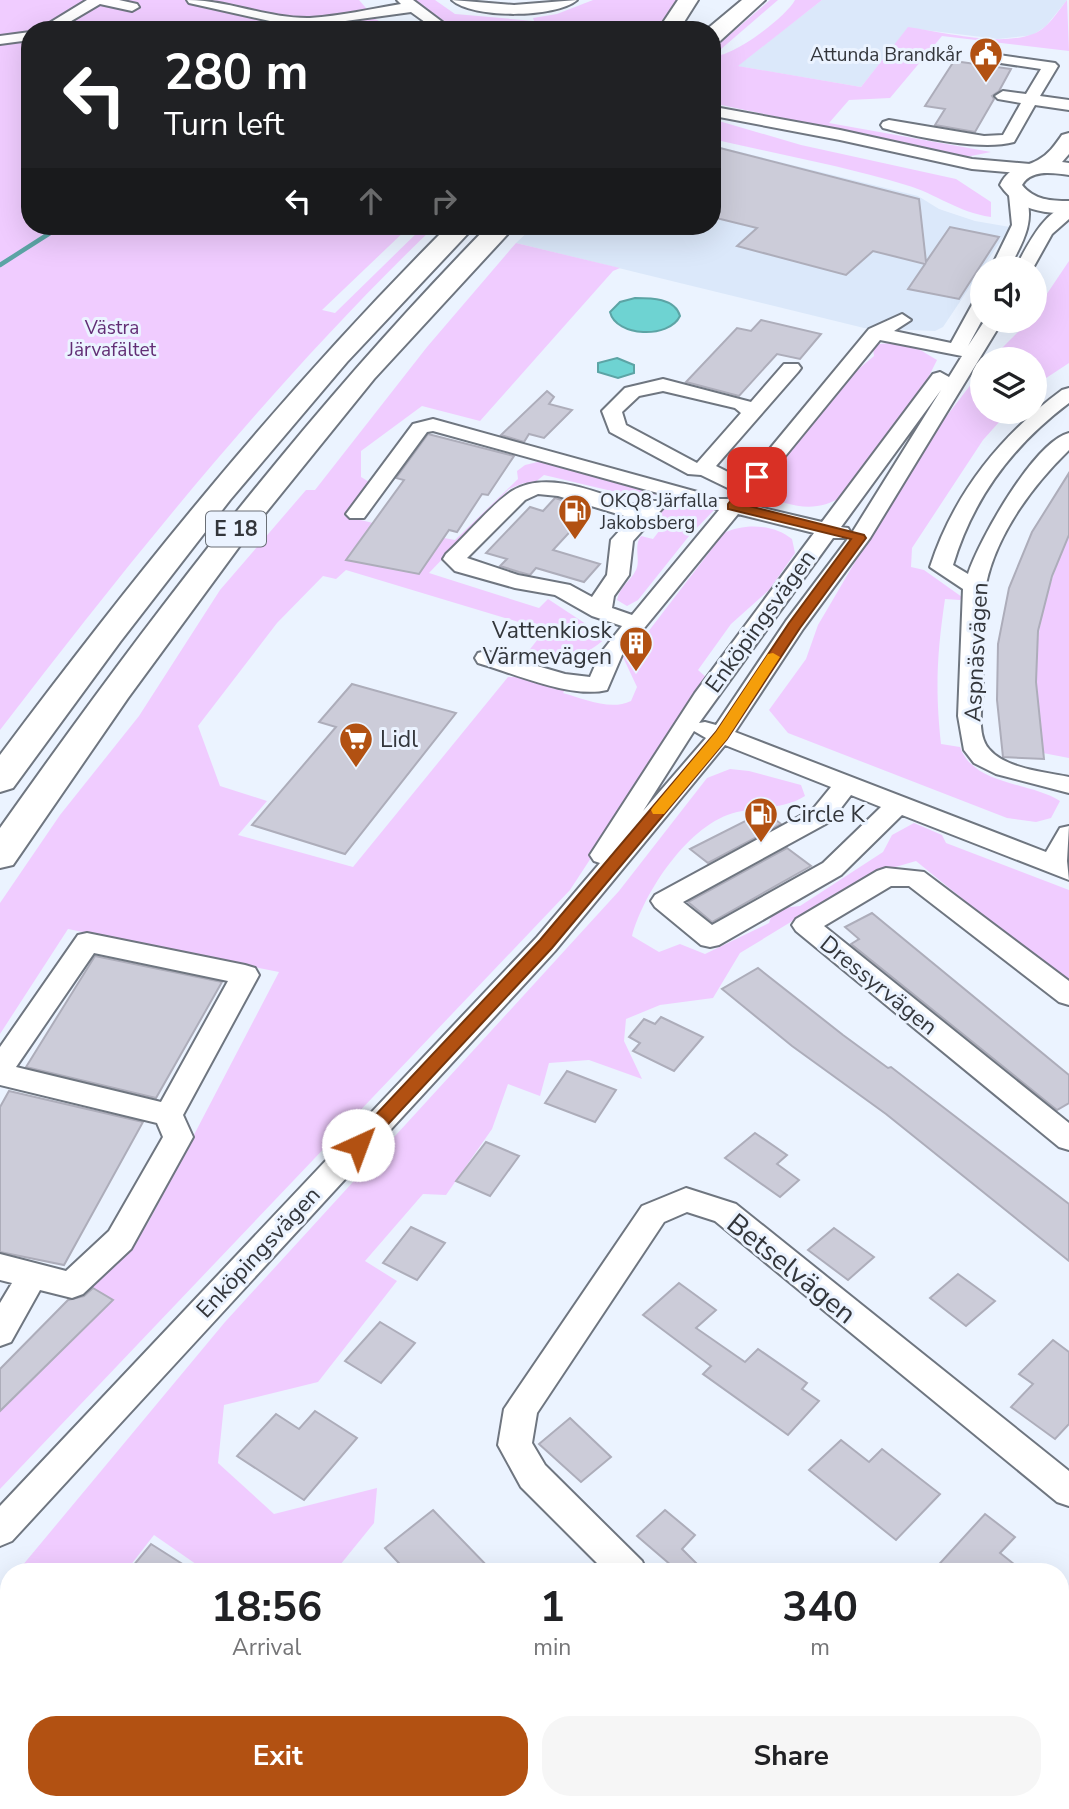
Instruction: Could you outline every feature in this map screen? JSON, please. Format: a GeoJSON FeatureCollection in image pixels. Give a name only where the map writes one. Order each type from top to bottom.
{"type":"FeatureCollection","features":[{"type":"Feature","properties":{"kind":"highway"},"geometry":{"type":"LineString","coordinates":[[721,28],[755,0]]}},
{"type":"Feature","properties":{"kind":"highway"},"geometry":{"type":"LineString","coordinates":[[679,21],[695,7]]}},
{"type":"Feature","properties":{"kind":"highway","name":"E 18"},"geometry":{"type":"LineString","coordinates":[[0,780],[112,627],[219,491],[342,348],[453,235]]}},
{"type":"Feature","properties":{"kind":"highway","name":"E 18"},"geometry":{"type":"LineString","coordinates":[[0,856],[156,634],[258,500],[379,356],[493,235]]}},
{"type":"Feature","properties":{"kind":"main road"},"geometry":{"type":"LineString","coordinates":[[1003,188],[1011,185],[1013,178],[1036,169],[1059,154],[1069,139]]}},
{"type":"Feature","properties":{"kind":"main road"},"geometry":{"type":"LineString","coordinates":[[1036,169],[1069,169]]}},
{"type":"Feature","properties":{"kind":"main road"},"geometry":{"type":"LineString","coordinates":[[1003,188],[1042,205],[1069,209]]}},
{"type":"Feature","properties":{"kind":"street"},"geometry":{"type":"LineString","coordinates":[[61,21],[98,0],[132,7]]}},
{"type":"Feature","properties":{"kind":"street"},"geometry":{"type":"LineString","coordinates":[[194,0],[291,20],[332,19],[399,4],[430,21]]}},
{"type":"Feature","properties":{"kind":"street"},"geometry":{"type":"LineString","coordinates":[[466,2],[535,10],[570,0]]}},
{"type":"Feature","properties":{"kind":"street"},"geometry":{"type":"LineString","coordinates":[[399,4],[415,21]]}},
{"type":"Feature","properties":{"kind":"street"},"geometry":{"type":"LineString","coordinates":[[318,6],[332,19]]}},
{"type":"Feature","properties":{"kind":"street"},"geometry":{"type":"LineString","coordinates":[[0,40],[21,37]]}},
{"type":"Feature","properties":{"kind":"street"},"geometry":{"type":"LineString","coordinates":[[889,125],[984,141],[1008,139],[1050,66],[978,56]]}},
{"type":"Feature","properties":{"kind":"street"},"geometry":{"type":"LineString","coordinates":[[1003,96],[1069,105]]}},
{"type":"Feature","properties":{"kind":"street"},"geometry":{"type":"LineString","coordinates":[[721,113],[972,164],[1036,169]]}},
{"type":"Feature","properties":{"kind":"street"},"geometry":{"type":"LineString","coordinates":[[721,113],[1003,188],[1023,215],[1005,256]]}},
{"type":"Feature","properties":{"kind":"street"},"geometry":{"type":"LineString","coordinates":[[1031,256],[1045,231],[1069,209]]}},
{"type":"Feature","properties":{"kind":"street"},"geometry":{"type":"LineString","coordinates":[[1042,256],[1059,234],[1069,227]]}},
{"type":"Feature","properties":{"kind":"street"},"geometry":{"type":"LineString","coordinates":[[486,658],[563,681],[599,685],[611,654],[746,489],[876,333],[902,320]]}},
{"type":"Feature","properties":{"kind":"street"},"geometry":{"type":"LineString","coordinates":[[876,333],[964,352]]}},
{"type":"Feature","properties":{"kind":"street","name":"Enköpingsvägen"},"geometry":{"type":"LineString","coordinates":[[0,1530],[546,944],[722,735],[794,626],[859,538],[964,352],[971,333]]}},
{"type":"Feature","properties":{"kind":"street","name":"Enköpingsvägen"},"geometry":{"type":"LineString","coordinates":[[546,944],[688,722],[941,377],[982,333]]}},
{"type":"Feature","properties":{"kind":"street"},"geometry":{"type":"LineString","coordinates":[[753,412],[742,404],[663,384],[632,392],[612,411],[617,428],[695,470],[704,468],[753,412],[791,368]]}},
{"type":"Feature","properties":{"kind":"street"},"geometry":{"type":"LineString","coordinates":[[975,587],[941,566],[948,537],[978,485],[1017,439],[1069,394]]}},
{"type":"Feature","properties":{"kind":"street"},"geometry":{"type":"LineString","coordinates":[[357,514],[421,428],[433,425],[694,497],[859,538]]}},
{"type":"Feature","properties":{"kind":"street","name":"Aspnäsvägen"},"geometry":{"type":"LineString","coordinates":[[1069,439],[1048,458],[1013,503],[989,547],[975,587],[971,699],[972,734],[976,751],[993,764],[1069,785]]}},
{"type":"Feature","properties":{"kind":"street"},"geometry":{"type":"LineString","coordinates":[[704,468],[746,489]]}},
{"type":"Feature","properties":{"kind":"street"},"geometry":{"type":"LineString","coordinates":[[636,624],[600,611],[562,590],[515,581],[463,566],[454,559],[518,496],[535,488],[560,490],[644,514]]}},
{"type":"Feature","properties":{"kind":"street"},"geometry":{"type":"LineString","coordinates":[[600,611],[603,596],[618,575],[622,540],[644,514],[670,496],[694,497]]}},
{"type":"Feature","properties":{"kind":"street"},"geometry":{"type":"LineString","coordinates":[[688,722],[1060,867],[1069,834]]}},
{"type":"Feature","properties":{"kind":"street"},"geometry":{"type":"LineString","coordinates":[[847,784],[822,815],[664,901],[710,938],[832,869],[898,804]]}},
{"type":"Feature","properties":{"kind":"street","name":"Dressyrvägen"},"geometry":{"type":"LineString","coordinates":[[1069,995],[915,878],[886,877],[805,925],[1069,1139]]}},
{"type":"Feature","properties":{"kind":"street"},"geometry":{"type":"LineString","coordinates":[[87,942],[245,975],[168,1115],[0,1072],[87,942]]}},
{"type":"Feature","properties":{"kind":"street"},"geometry":{"type":"LineString","coordinates":[[0,1267],[72,1285],[120,1240],[177,1137],[168,1115]]}},
{"type":"Feature","properties":{"kind":"street","name":"Betselvägen"},"geometry":{"type":"LineString","coordinates":[[621,1563],[533,1476],[515,1444],[521,1409],[653,1214],[687,1200],[725,1212],[1069,1491]]}},
{"type":"Feature","properties":{"kind":"street"},"geometry":{"type":"LineString","coordinates":[[0,1332],[32,1275]]}},
{"type":"Feature","properties":{"kind":"shaded area"},"geometry":{"type":"Polygon","coordinates":[[[822,0],[1067,0],[1046,26],[1033,35],[998,39],[908,28],[861,87],[737,66],[822,0]]]}},
{"type":"Feature","properties":{"kind":"shaded area"},"geometry":{"type":"Polygon","coordinates":[[[721,147],[918,196],[939,209],[975,221],[1010,227],[991,256],[970,256],[970,287],[943,327],[935,331],[864,328],[516,243],[524,235],[721,235],[721,147]]]}},
{"type":"Feature","properties":{"kind":"shaded area"},"geometry":{"type":"Polygon","coordinates":[[[635,298],[668,302],[680,316],[665,329],[655,331],[643,332],[622,326],[614,320],[610,312],[620,302],[635,298]]]}},
{"type":"Feature","properties":{"kind":"shaded area"},"geometry":{"type":"Polygon","coordinates":[[[617,358],[634,365],[634,373],[618,378],[598,372],[598,363],[617,358]]]}},
{"type":"Feature","properties":{"kind":"green space","name":"Västra Järvafältet"},"geometry":{"type":"Polygon","coordinates":[[[0,0],[359,0],[366,11],[334,14],[322,21],[21,21],[21,235],[401,235],[322,310],[335,313],[415,235],[426,235],[319,345],[208,470],[102,599],[0,730],[0,0]]]}},
{"type":"Feature","properties":{"kind":"green space"},"geometry":{"type":"Polygon","coordinates":[[[410,0],[435,0],[455,14],[534,21],[444,21],[410,0]]]}},
{"type":"Feature","properties":{"kind":"green space"},"geometry":{"type":"Polygon","coordinates":[[[593,0],[680,0],[662,21],[534,21],[533,18],[557,14],[593,0]]]}},
{"type":"Feature","properties":{"kind":"green space"},"geometry":{"type":"Polygon","coordinates":[[[770,0],[778,0],[721,49],[721,42],[770,0]]]}},
{"type":"Feature","properties":{"kind":"green space"},"geometry":{"type":"Polygon","coordinates":[[[795,0],[822,0],[738,66],[861,87],[908,27],[988,39],[1019,38],[1043,28],[1067,0],[1069,51],[942,36],[890,98],[849,100],[829,123],[991,152],[966,157],[721,105],[721,55],[758,35],[795,0]]]}},
{"type":"Feature","properties":{"kind":"green space"},"geometry":{"type":"Polygon","coordinates":[[[371,17],[379,21],[342,21],[371,17]]]}},
{"type":"Feature","properties":{"kind":"green space"},"geometry":{"type":"Polygon","coordinates":[[[721,122],[801,145],[956,179],[991,202],[991,217],[968,211],[917,189],[834,166],[721,141],[721,122]]]}},
{"type":"Feature","properties":{"kind":"green space"},"geometry":{"type":"Polygon","coordinates":[[[516,243],[620,268],[613,271],[480,421],[422,406],[361,451],[361,477],[371,483],[344,516],[373,523],[347,559],[418,574],[444,538],[455,540],[518,479],[517,471],[525,465],[542,461],[657,493],[637,506],[632,505],[637,497],[544,475],[533,484],[524,483],[509,489],[429,573],[539,608],[548,599],[589,626],[611,633],[582,654],[562,658],[527,653],[545,630],[346,570],[336,579],[323,576],[277,623],[198,726],[220,786],[267,801],[238,835],[353,867],[508,677],[527,677],[567,687],[563,693],[597,703],[615,705],[631,701],[637,687],[622,655],[641,641],[724,533],[750,527],[777,530],[792,539],[795,553],[769,590],[731,624],[698,670],[708,679],[570,890],[0,1489],[0,1411],[112,1300],[90,1286],[135,1243],[149,1221],[279,972],[68,929],[0,1034],[0,903],[60,815],[139,716],[220,590],[306,490],[315,490],[427,347],[516,243]]]}},
{"type":"Feature","properties":{"kind":"green space"},"geometry":{"type":"Polygon","coordinates":[[[1069,261],[1069,363],[1047,377],[1047,347],[1003,347],[1017,333],[1047,333],[1047,294],[1069,261]]]}},
{"type":"Feature","properties":{"kind":"green space"},"geometry":{"type":"Polygon","coordinates":[[[892,343],[917,348],[937,360],[924,386],[842,496],[823,505],[803,506],[763,495],[761,486],[768,476],[855,372],[874,356],[873,348],[879,344],[892,343]]]}},
{"type":"Feature","properties":{"kind":"green space"},"geometry":{"type":"Polygon","coordinates":[[[970,386],[970,424],[997,424],[983,440],[912,548],[911,567],[924,570],[962,597],[960,600],[945,599],[938,672],[941,744],[960,747],[977,769],[989,776],[1060,801],[1051,818],[1036,822],[1007,818],[788,733],[769,710],[806,659],[818,625],[922,448],[970,386]]]}},
{"type":"Feature","properties":{"kind":"green space"},"geometry":{"type":"Polygon","coordinates":[[[687,502],[717,507],[689,536],[638,600],[627,606],[617,600],[620,591],[636,570],[641,536],[653,539],[663,526],[649,521],[669,503],[687,502]]]}},
{"type":"Feature","properties":{"kind":"green space"},"geometry":{"type":"Polygon","coordinates":[[[1069,535],[1069,758],[1043,753],[1036,672],[1038,636],[1045,602],[1069,535]]]}},
{"type":"Feature","properties":{"kind":"green space"},"geometry":{"type":"Polygon","coordinates":[[[730,769],[749,771],[801,785],[805,796],[780,805],[737,812],[719,819],[686,844],[658,880],[638,918],[632,936],[659,952],[680,944],[705,954],[769,923],[774,909],[800,906],[883,852],[892,835],[914,823],[942,835],[946,843],[1069,890],[1069,981],[1023,948],[916,861],[868,875],[740,953],[713,998],[660,1005],[626,1019],[624,1041],[642,1079],[589,1060],[549,1063],[540,1096],[508,1084],[492,1129],[446,1195],[423,1194],[365,1261],[397,1281],[318,1382],[224,1405],[218,1463],[274,1514],[377,1488],[374,1523],[342,1563],[194,1563],[154,1535],[132,1563],[24,1563],[225,1322],[619,891],[707,778],[730,769]]]}},
{"type":"Feature","properties":{"kind":"building"},"geometry":{"type":"Polygon","coordinates":[[[954,61],[1011,69],[999,91],[992,96],[994,99],[975,132],[935,125],[945,109],[925,106],[954,61]]]}},
{"type":"Feature","properties":{"kind":"building"},"geometry":{"type":"Polygon","coordinates":[[[721,148],[919,199],[926,262],[950,227],[999,237],[987,256],[970,256],[970,282],[959,299],[908,289],[925,264],[873,251],[846,275],[737,246],[757,228],[721,219],[721,148]]]}},
{"type":"Feature","properties":{"kind":"building"},"geometry":{"type":"Polygon","coordinates":[[[761,320],[821,334],[800,359],[777,354],[739,396],[686,382],[737,328],[751,331],[761,320]]]}},
{"type":"Feature","properties":{"kind":"building"},"geometry":{"type":"Polygon","coordinates":[[[547,391],[554,397],[549,404],[572,410],[544,438],[529,434],[524,442],[501,435],[547,391]]]}},
{"type":"Feature","properties":{"kind":"building"},"geometry":{"type":"Polygon","coordinates":[[[428,434],[514,456],[488,495],[482,494],[457,532],[449,530],[419,574],[346,560],[404,480],[396,478],[428,434]]]}},
{"type":"Feature","properties":{"kind":"building"},"geometry":{"type":"Polygon","coordinates":[[[1069,473],[1069,535],[1052,576],[1038,631],[1036,682],[1044,759],[1003,757],[997,700],[998,644],[1009,588],[1032,532],[1069,473]]]}},
{"type":"Feature","properties":{"kind":"building"},"geometry":{"type":"Polygon","coordinates":[[[555,498],[591,509],[553,550],[600,564],[584,582],[536,568],[530,575],[519,572],[500,566],[507,559],[486,553],[530,507],[543,511],[555,498]]]}},
{"type":"Feature","properties":{"kind":"building","name":"Lidl"},"geometry":{"type":"Polygon","coordinates":[[[352,684],[456,713],[345,854],[252,825],[336,727],[319,722],[352,684]]]}},
{"type":"Feature","properties":{"kind":"building"},"geometry":{"type":"Polygon","coordinates":[[[765,811],[781,824],[708,863],[690,849],[765,811]]]}},
{"type":"Feature","properties":{"kind":"building"},"geometry":{"type":"Polygon","coordinates":[[[787,848],[811,866],[712,922],[688,902],[787,848]]]}},
{"type":"Feature","properties":{"kind":"building"},"geometry":{"type":"Polygon","coordinates":[[[872,913],[1069,1075],[1069,1103],[1057,1110],[851,944],[859,939],[845,927],[872,913]]]}},
{"type":"Feature","properties":{"kind":"building"},"geometry":{"type":"Polygon","coordinates":[[[95,956],[222,982],[156,1098],[26,1067],[95,956]]]}},
{"type":"Feature","properties":{"kind":"building"},"geometry":{"type":"Polygon","coordinates":[[[758,968],[1069,1204],[1069,1261],[886,1114],[792,1046],[722,989],[758,968]]]}},
{"type":"Feature","properties":{"kind":"building"},"geometry":{"type":"Polygon","coordinates":[[[661,1017],[703,1037],[674,1071],[633,1051],[640,1043],[629,1037],[644,1019],[655,1024],[661,1017]]]}},
{"type":"Feature","properties":{"kind":"building"},"geometry":{"type":"Polygon","coordinates":[[[567,1071],[616,1090],[595,1122],[545,1103],[567,1071]]]}},
{"type":"Feature","properties":{"kind":"building"},"geometry":{"type":"Polygon","coordinates":[[[9,1091],[143,1122],[64,1265],[0,1252],[0,1107],[9,1091]]]}},
{"type":"Feature","properties":{"kind":"building"},"geometry":{"type":"Polygon","coordinates":[[[755,1133],[787,1155],[777,1164],[799,1180],[780,1197],[725,1158],[755,1133]]]}},
{"type":"Feature","properties":{"kind":"building"},"geometry":{"type":"Polygon","coordinates":[[[486,1142],[519,1156],[490,1196],[456,1181],[486,1142]]]}},
{"type":"Feature","properties":{"kind":"building"},"geometry":{"type":"Polygon","coordinates":[[[411,1227],[445,1243],[417,1280],[383,1263],[411,1227]]]}},
{"type":"Feature","properties":{"kind":"building"},"geometry":{"type":"Polygon","coordinates":[[[834,1228],[874,1257],[848,1280],[808,1250],[834,1228]]]}},
{"type":"Feature","properties":{"kind":"building"},"geometry":{"type":"Polygon","coordinates":[[[958,1274],[995,1301],[966,1326],[930,1298],[958,1274]]]}},
{"type":"Feature","properties":{"kind":"building"},"geometry":{"type":"Polygon","coordinates":[[[679,1283],[716,1310],[696,1328],[745,1362],[758,1349],[807,1383],[802,1389],[819,1401],[788,1435],[703,1374],[711,1366],[643,1315],[679,1283]]]}},
{"type":"Feature","properties":{"kind":"building"},"geometry":{"type":"Polygon","coordinates":[[[93,1288],[113,1300],[0,1411],[0,1369],[68,1300],[84,1296],[93,1288]]]}},
{"type":"Feature","properties":{"kind":"building"},"geometry":{"type":"Polygon","coordinates":[[[380,1322],[415,1343],[381,1383],[345,1361],[380,1322]]]}},
{"type":"Feature","properties":{"kind":"building"},"geometry":{"type":"Polygon","coordinates":[[[1053,1340],[1069,1352],[1069,1424],[1055,1439],[1011,1407],[1033,1384],[1019,1374],[1053,1340]]]}},
{"type":"Feature","properties":{"kind":"building"},"geometry":{"type":"Polygon","coordinates":[[[315,1411],[357,1438],[304,1500],[237,1456],[276,1414],[299,1429],[315,1411]]]}},
{"type":"Feature","properties":{"kind":"building"},"geometry":{"type":"Polygon","coordinates":[[[570,1418],[611,1457],[581,1482],[539,1444],[570,1418]]]}},
{"type":"Feature","properties":{"kind":"building"},"geometry":{"type":"Polygon","coordinates":[[[841,1440],[869,1462],[882,1449],[940,1494],[896,1540],[809,1470],[841,1440]]]}},
{"type":"Feature","properties":{"kind":"building"},"geometry":{"type":"Polygon","coordinates":[[[433,1510],[484,1563],[399,1563],[385,1548],[433,1510]]]}},
{"type":"Feature","properties":{"kind":"building"},"geometry":{"type":"Polygon","coordinates":[[[665,1510],[695,1535],[682,1549],[696,1563],[668,1563],[637,1536],[665,1510]]]}},
{"type":"Feature","properties":{"kind":"building"},"geometry":{"type":"Polygon","coordinates":[[[985,1514],[1015,1537],[1000,1553],[1013,1563],[940,1563],[985,1514]]]}},
{"type":"Feature","properties":{"kind":"building"},"geometry":{"type":"Polygon","coordinates":[[[151,1544],[181,1563],[135,1563],[151,1544]]]}},
{"type":"Feature","properties":{"kind":"waterway"},"geometry":{"type":"LineString","coordinates":[[0,265],[47,235]]}},
{"type":"Feature","properties":{"kind":"slow traffic"},"geometry":{"type":"LineString","coordinates":[[659,810],[722,735],[773,657]]}},
{"type":"Feature","properties":{"kind":"place","name":"Attunda Brandkår"},"geometry":{"type":"Point","coordinates":[986,84]}},
{"type":"Feature","properties":{"kind":"place","name":"OKQ8 Järfalla Jakobsberg"},"geometry":{"type":"Point","coordinates":[575,541]}},
{"type":"Feature","properties":{"kind":"place","name":"Vattenkiosk Värmevägen"},"geometry":{"type":"Point","coordinates":[636,673]}},
{"type":"Feature","properties":{"kind":"place","name":"Lidl"},"geometry":{"type":"Point","coordinates":[356,769]}},
{"type":"Feature","properties":{"kind":"place","name":"Circle K"},"geometry":{"type":"Point","coordinates":[761,844]}},
{"type":"Feature","properties":{"kind":"route"},"geometry":{"type":"LineString","coordinates":[[358,1145],[546,944],[722,735],[794,626],[859,538],[733,506],[757,477]]}}]}
